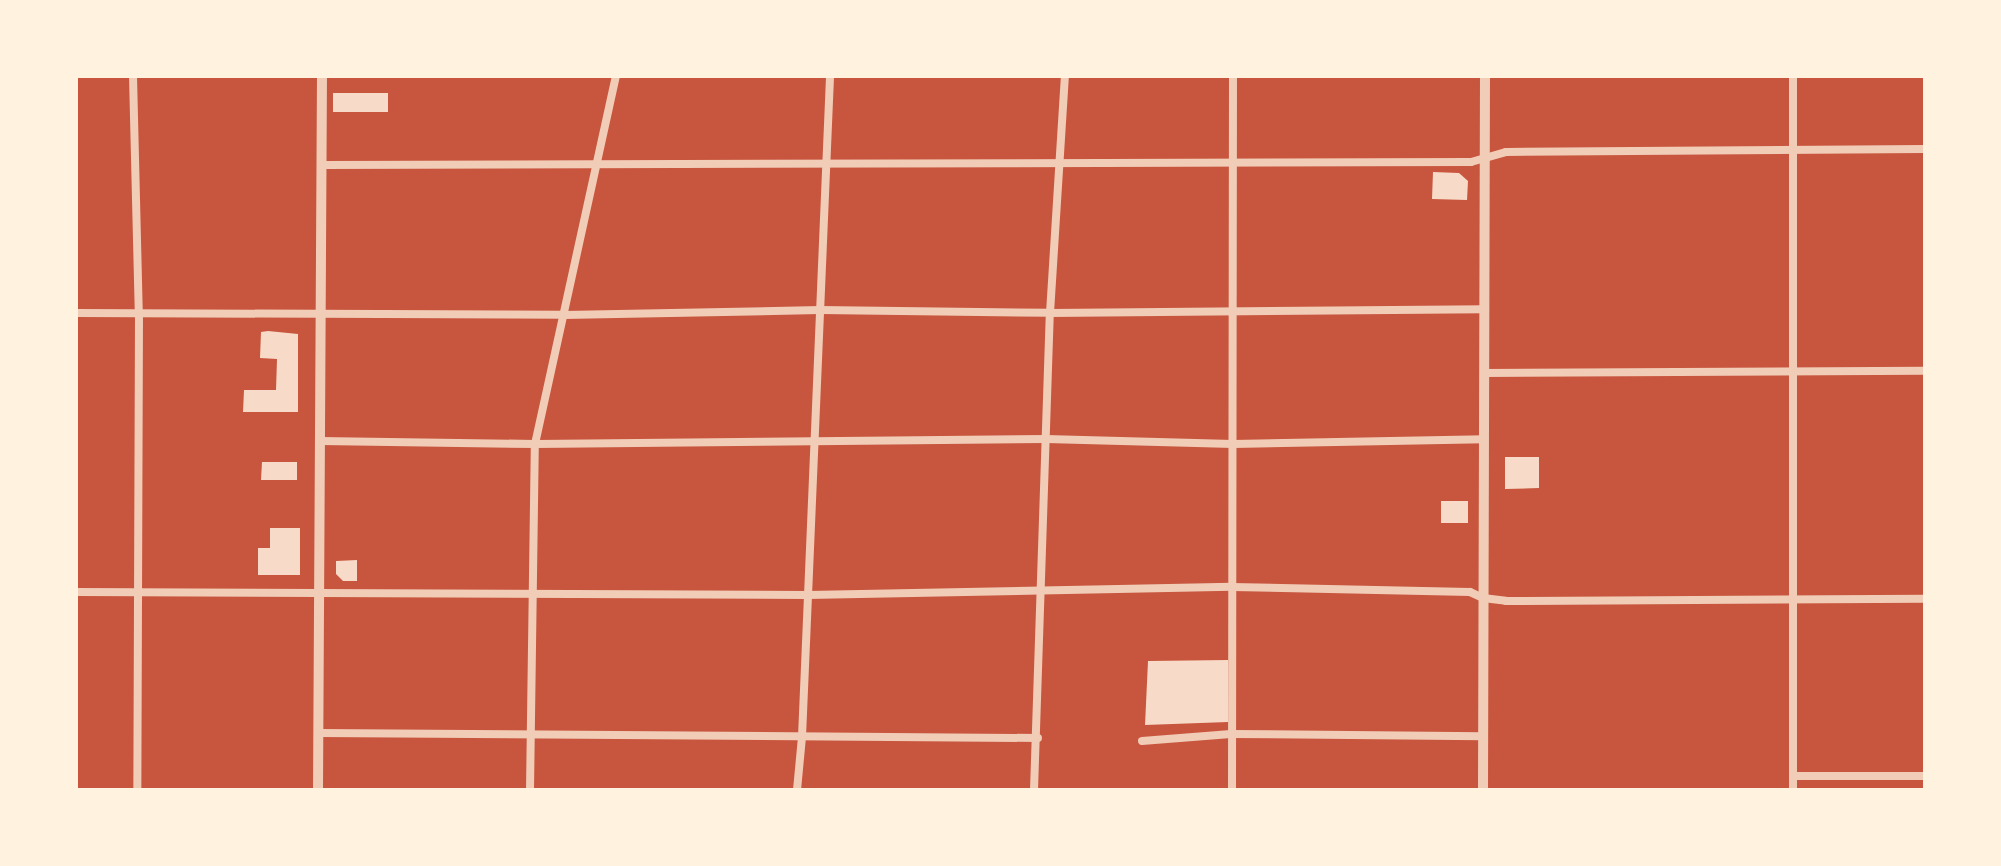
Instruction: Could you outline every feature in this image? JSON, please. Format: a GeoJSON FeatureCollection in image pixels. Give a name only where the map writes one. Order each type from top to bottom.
{"type":"FeatureCollection","features":[{"type":"Feature","properties":{"kind":"street"},"geometry":{"type":"LineString","coordinates":[[133,76],[139,315],[137,790]]}},
{"type":"Feature","properties":{"kind":"street"},"geometry":{"type":"LineString","coordinates":[[318,790],[322,76]]}},
{"type":"Feature","properties":{"kind":"street"},"geometry":{"type":"LineString","coordinates":[[530,790],[535,444],[616,76]]}},
{"type":"Feature","properties":{"kind":"street"},"geometry":{"type":"LineString","coordinates":[[797,790],[802,737],[830,76]]}},
{"type":"Feature","properties":{"kind":"street"},"geometry":{"type":"LineString","coordinates":[[1034,790],[1050,313],[1065,76]]}},
{"type":"Feature","properties":{"kind":"street"},"geometry":{"type":"LineString","coordinates":[[1232,790],[1233,76]]}},
{"type":"Feature","properties":{"kind":"street"},"geometry":{"type":"LineString","coordinates":[[1483,790],[1485,76]]}},
{"type":"Feature","properties":{"kind":"street"},"geometry":{"type":"LineString","coordinates":[[1793,76],[1793,790]]}},
{"type":"Feature","properties":{"kind":"street"},"geometry":{"type":"LineString","coordinates":[[323,165],[1233,165],[1471,162],[1506,152],[1925,149]]}},
{"type":"Feature","properties":{"kind":"street"},"geometry":{"type":"LineString","coordinates":[[76,313],[564,315],[820,310],[1233,313],[1484,309]]}},
{"type":"Feature","properties":{"kind":"street"},"geometry":{"type":"LineString","coordinates":[[1484,373],[1925,371]]}},
{"type":"Feature","properties":{"kind":"street"},"geometry":{"type":"LineString","coordinates":[[320,441],[535,444],[1046,439],[1233,444],[1484,439]]}},
{"type":"Feature","properties":{"kind":"street"},"geometry":{"type":"LineString","coordinates":[[76,592],[808,595],[1232,587],[1470,592],[1483,598],[1925,599]]}},
{"type":"Feature","properties":{"kind":"street"},"geometry":{"type":"LineString","coordinates":[[319,733],[1038,738]]}},
{"type":"Feature","properties":{"kind":"street"},"geometry":{"type":"LineString","coordinates":[[1142,741],[1231,734],[1483,736]]}},
{"type":"Feature","properties":{"kind":"street"},"geometry":{"type":"LineString","coordinates":[[1793,776],[1925,776]]}},
{"type":"Feature","properties":{"kind":"building"},"geometry":{"type":"Polygon","coordinates":[[[333,93],[388,93],[388,112],[333,112],[333,93]]]}},
{"type":"Feature","properties":{"kind":"building"},"geometry":{"type":"Polygon","coordinates":[[[1433,172],[1459,173],[1468,181],[1467,200],[1432,199],[1433,172]]]}},
{"type":"Feature","properties":{"kind":"building"},"geometry":{"type":"Polygon","coordinates":[[[261,332],[298,334],[298,412],[243,412],[244,390],[276,390],[277,359],[260,358],[261,332]]]}},
{"type":"Feature","properties":{"kind":"building"},"geometry":{"type":"Polygon","coordinates":[[[1505,457],[1539,457],[1539,488],[1505,489],[1505,457]]]}},
{"type":"Feature","properties":{"kind":"building"},"geometry":{"type":"Polygon","coordinates":[[[262,462],[297,462],[297,480],[261,480],[262,462]]]}},
{"type":"Feature","properties":{"kind":"building"},"geometry":{"type":"Polygon","coordinates":[[[1441,501],[1468,501],[1468,523],[1441,523],[1441,501]]]}},
{"type":"Feature","properties":{"kind":"building"},"geometry":{"type":"Polygon","coordinates":[[[270,528],[300,528],[300,575],[258,575],[258,548],[270,548],[270,528]]]}},
{"type":"Feature","properties":{"kind":"building"},"geometry":{"type":"Polygon","coordinates":[[[357,560],[357,581],[343,581],[336,574],[336,561],[357,560]]]}},
{"type":"Feature","properties":{"kind":"building"},"geometry":{"type":"Polygon","coordinates":[[[1228,660],[1228,722],[1145,725],[1148,661],[1228,660]]]}}]}
